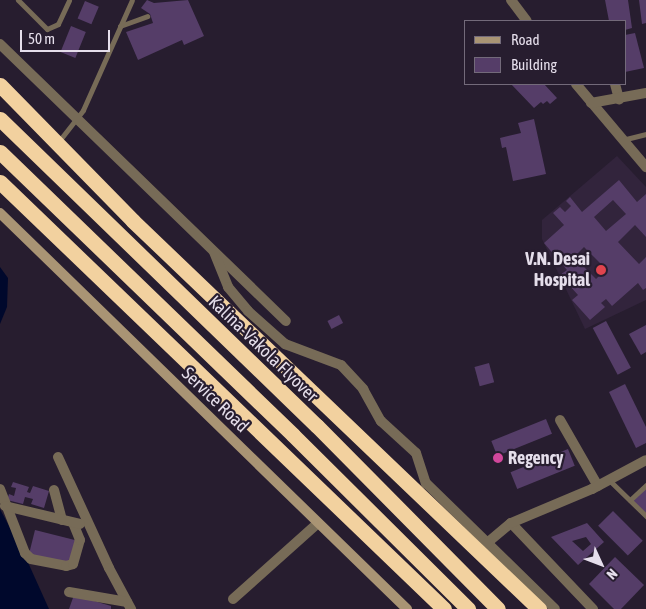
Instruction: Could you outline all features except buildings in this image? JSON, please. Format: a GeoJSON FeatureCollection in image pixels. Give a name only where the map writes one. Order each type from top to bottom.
{"type":"FeatureCollection","features":[{"type":"Feature","properties":{"kind":"highway"},"geometry":{"type":"LineString","coordinates":[[0,85],[272,355],[539,609]]}},
{"type":"Feature","properties":{"kind":"highway"},"geometry":{"type":"LineString","coordinates":[[0,100],[528,609]]}},
{"type":"Feature","properties":{"kind":"highway","name":"Kalina-Vakola Flyover"},"geometry":{"type":"LineString","coordinates":[[0,119],[324,433],[498,609]]}},
{"type":"Feature","properties":{"kind":"highway"},"geometry":{"type":"LineString","coordinates":[[0,152],[293,435],[468,609]]}},
{"type":"Feature","properties":{"kind":"highway"},"geometry":{"type":"LineString","coordinates":[[0,182],[444,609]]}},
{"type":"Feature","properties":{"kind":"street"},"geometry":{"type":"LineString","coordinates":[[511,0],[525,20]]}},
{"type":"Feature","properties":{"kind":"street"},"geometry":{"type":"LineString","coordinates":[[0,44],[286,321]]}},
{"type":"Feature","properties":{"kind":"street"},"geometry":{"type":"LineString","coordinates":[[577,85],[646,167]]}},
{"type":"Feature","properties":{"kind":"street"},"geometry":{"type":"LineString","coordinates":[[615,85],[619,99]]}},
{"type":"Feature","properties":{"kind":"street"},"geometry":{"type":"LineString","coordinates":[[591,103],[646,93]]}},
{"type":"Feature","properties":{"kind":"street","name":"Service Road"},"geometry":{"type":"LineString","coordinates":[[0,212],[407,609]]}},
{"type":"Feature","properties":{"kind":"street"},"geometry":{"type":"LineString","coordinates":[[214,252],[228,287],[248,311],[285,344],[342,365],[363,390],[381,421],[416,453],[426,483],[555,609]]}},
{"type":"Feature","properties":{"kind":"street"},"geometry":{"type":"LineString","coordinates":[[560,420],[598,486]]}},
{"type":"Feature","properties":{"kind":"street"},"geometry":{"type":"LineString","coordinates":[[58,457],[129,605]]}},
{"type":"Feature","properties":{"kind":"street"},"geometry":{"type":"LineString","coordinates":[[487,543],[511,523],[598,486],[646,460]]}},
{"type":"Feature","properties":{"kind":"street"},"geometry":{"type":"LineString","coordinates":[[0,489],[5,506],[25,553],[31,559],[66,566],[73,564],[80,540],[73,523]]}},
{"type":"Feature","properties":{"kind":"street"},"geometry":{"type":"LineString","coordinates":[[54,490],[62,520]]}},
{"type":"Feature","properties":{"kind":"street"},"geometry":{"type":"LineString","coordinates":[[5,506],[90,527]]}},
{"type":"Feature","properties":{"kind":"street"},"geometry":{"type":"LineString","coordinates":[[234,599],[318,523]]}},
{"type":"Feature","properties":{"kind":"street"},"geometry":{"type":"LineString","coordinates":[[511,523],[593,609]]}},
{"type":"Feature","properties":{"kind":"street"},"geometry":{"type":"LineString","coordinates":[[69,592],[129,605]]}},
{"type":"Feature","properties":{"kind":"lane"},"geometry":{"type":"LineString","coordinates":[[18,0],[47,29],[58,24],[69,0]]}},
{"type":"Feature","properties":{"kind":"lane"},"geometry":{"type":"LineString","coordinates":[[57,143],[78,118],[132,0]]}},
{"type":"Feature","properties":{"kind":"lane"},"geometry":{"type":"LineString","coordinates":[[120,26],[147,16]]}},
{"type":"Feature","properties":{"kind":"lane"},"geometry":{"type":"LineString","coordinates":[[622,140],[646,134]]}},
{"type":"Feature","properties":{"kind":"lane"},"geometry":{"type":"LineString","coordinates":[[609,480],[646,516]]}},
{"type":"Feature","properties":{"kind":"lane"},"geometry":{"type":"LineString","coordinates":[[630,500],[646,485]]}},
{"type":"Feature","properties":{"kind":"shaded area","name":"V.N. Desai Hospital"},"geometry":{"type":"Polygon","coordinates":[[[617,156],[646,187],[646,300],[585,329],[542,239],[542,220],[617,156]]]}},
{"type":"Feature","properties":{"kind":"water"},"geometry":{"type":"Polygon","coordinates":[[[0,267],[8,278],[7,307],[0,324],[0,267]]]}},
{"type":"Feature","properties":{"kind":"water"},"geometry":{"type":"Polygon","coordinates":[[[0,509],[26,558],[49,609],[0,609],[0,509]]]}},
{"type":"Feature","properties":{"kind":"place","name":"V.N. Desai Hospital"},"geometry":{"type":"Point","coordinates":[601,270]}},
{"type":"Feature","properties":{"kind":"place","name":"Regency"},"geometry":{"type":"Point","coordinates":[498,458]}}]}
